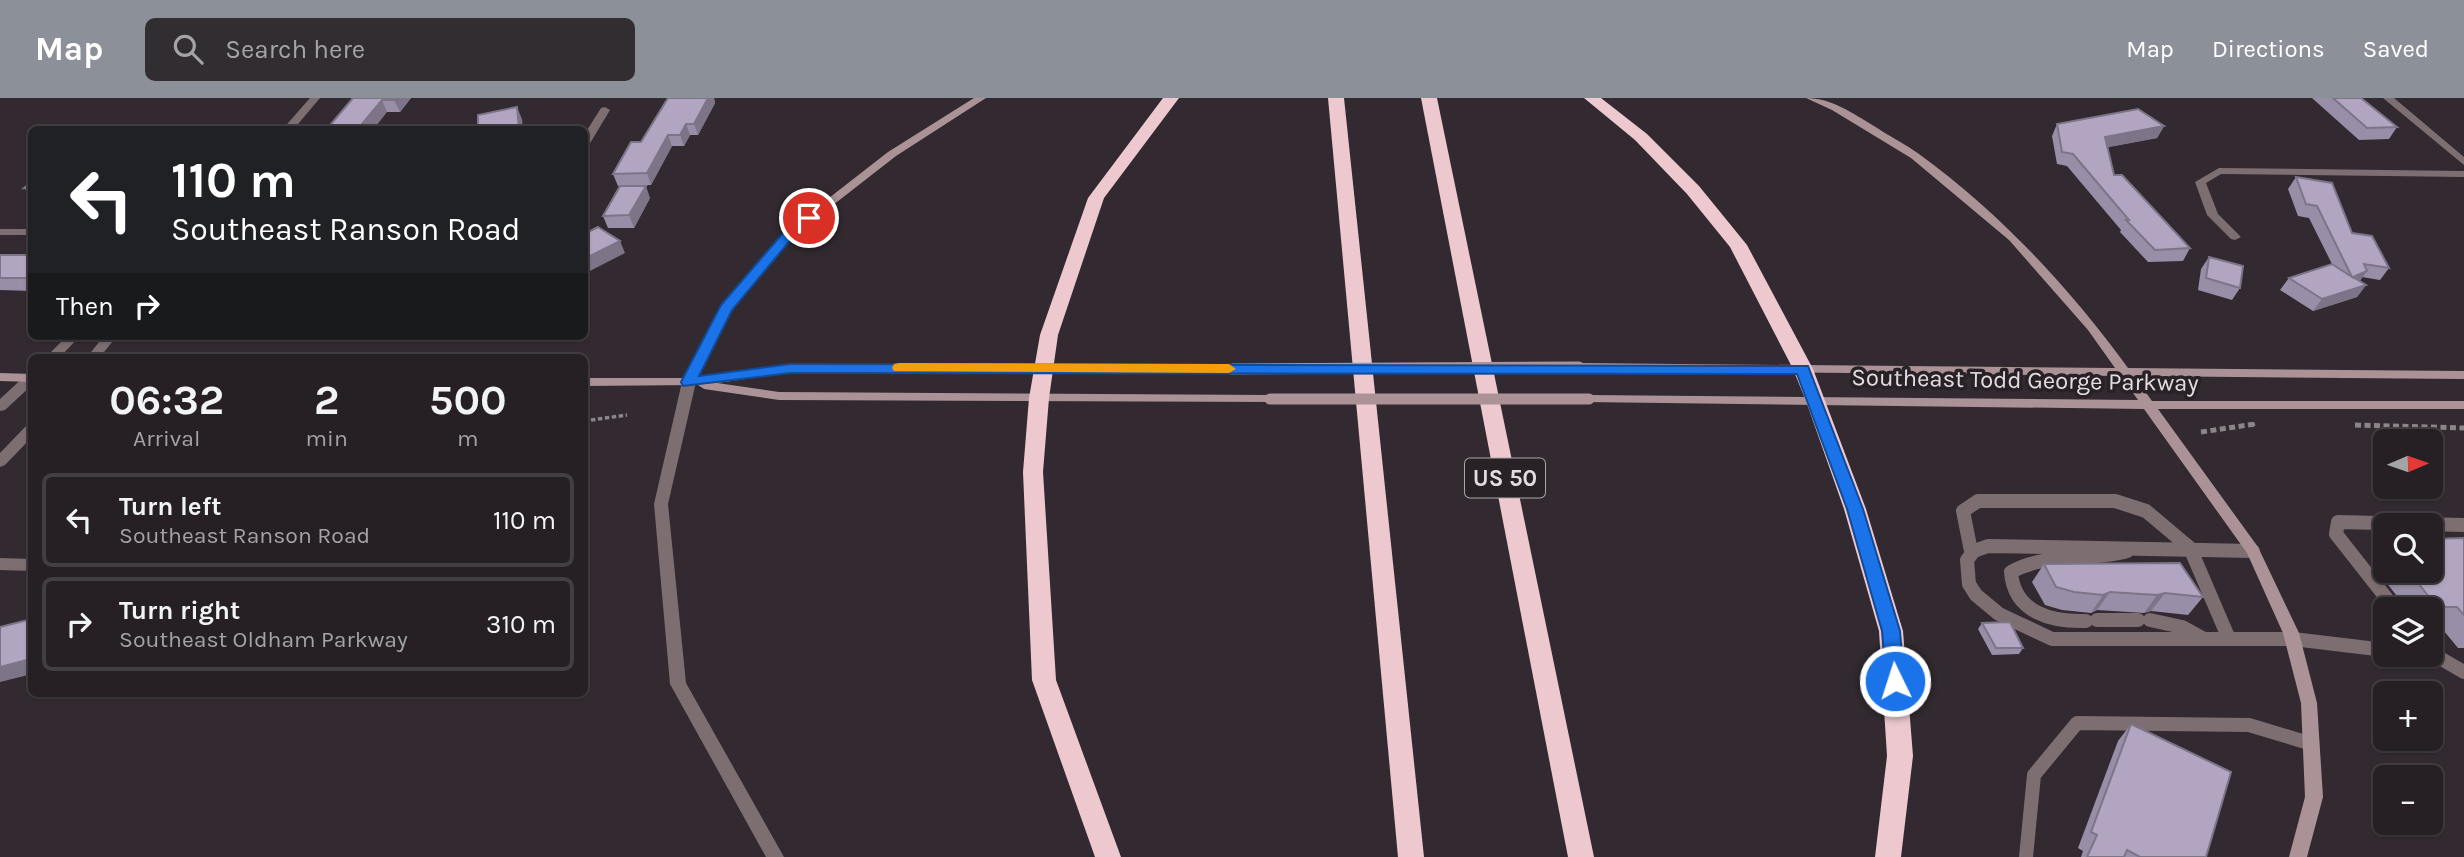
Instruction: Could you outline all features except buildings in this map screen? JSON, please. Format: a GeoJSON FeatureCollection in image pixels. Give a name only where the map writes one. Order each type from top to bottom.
{"type":"FeatureCollection","features":[{"type":"Feature","properties":{"kind":"highway"},"geometry":{"type":"LineString","coordinates":[[1108,857],[1044,680],[1033,472],[1039,398],[1049,335],[1096,198],[1171,98]]}},
{"type":"Feature","properties":{"kind":"highway"},"geometry":{"type":"LineString","coordinates":[[1336,98],[1411,857]]}},
{"type":"Feature","properties":{"kind":"highway","name":"US 50"},"geometry":{"type":"LineString","coordinates":[[1429,98],[1581,857]]}},
{"type":"Feature","properties":{"kind":"highway"},"geometry":{"type":"LineString","coordinates":[[1592,98],[1641,137],[1693,190],[1738,245],[1803,369],[1816,401],[1855,509],[1891,631],[1900,756],[1888,857]]}},
{"type":"Feature","properties":{"kind":"main road"},"geometry":{"type":"LineString","coordinates":[[588,382],[689,382],[726,308],[788,235],[892,154],[981,98]]}},
{"type":"Feature","properties":{"kind":"main road"},"geometry":{"type":"LineString","coordinates":[[1811,98],[1876,130],[1915,156],[2013,238],[2092,327],[2253,551],[2292,639],[2309,703],[2314,796],[2298,857]]}},
{"type":"Feature","properties":{"kind":"main road","name":"Southeast Todd George Parkway"},"geometry":{"type":"LineString","coordinates":[[689,382],[790,369],[1042,368],[1579,367],[2464,375]]}},
{"type":"Feature","properties":{"kind":"main road"},"geometry":{"type":"LineString","coordinates":[[0,377],[28,377]]}},
{"type":"Feature","properties":{"kind":"main road","name":"Southeast Todd George Parkway"},"geometry":{"type":"LineString","coordinates":[[689,382],[779,396],[2464,405]]}},
{"type":"Feature","properties":{"kind":"street"},"geometry":{"type":"LineString","coordinates":[[291,126],[316,98]]}},
{"type":"Feature","properties":{"kind":"street"},"geometry":{"type":"LineString","coordinates":[[2388,98],[2464,162]]}},
{"type":"Feature","properties":{"kind":"street"},"geometry":{"type":"LineString","coordinates":[[588,138],[605,110]]}},
{"type":"Feature","properties":{"kind":"street"},"geometry":{"type":"LineString","coordinates":[[2235,237],[2213,215],[2200,182],[2219,171],[2464,174]]}},
{"type":"Feature","properties":{"kind":"street"},"geometry":{"type":"LineString","coordinates":[[0,232],[28,232]]}},
{"type":"Feature","properties":{"kind":"street"},"geometry":{"type":"LineString","coordinates":[[55,354],[70,340]]}},
{"type":"Feature","properties":{"kind":"street"},"geometry":{"type":"LineString","coordinates":[[96,354],[108,340]]}},
{"type":"Feature","properties":{"kind":"street"},"geometry":{"type":"LineString","coordinates":[[0,407],[28,380]]}},
{"type":"Feature","properties":{"kind":"street"},"geometry":{"type":"LineString","coordinates":[[689,382],[661,504],[678,684],[775,857]]}},
{"type":"Feature","properties":{"kind":"street"},"geometry":{"type":"LineString","coordinates":[[0,462],[28,432]]}},
{"type":"Feature","properties":{"kind":"street"},"geometry":{"type":"LineString","coordinates":[[0,564],[28,565]]}},
{"type":"Feature","properties":{"kind":"lane"},"geometry":{"type":"LineString","coordinates":[[1971,551],[1963,511],[1979,501],[2115,501],[2146,511],[2190,548],[2228,639]]}},
{"type":"Feature","properties":{"kind":"lane"},"geometry":{"type":"LineString","coordinates":[[2386,597],[2336,534],[2338,522],[2464,525]]}},
{"type":"Feature","properties":{"kind":"lane"},"geometry":{"type":"LineString","coordinates":[[2253,551],[1988,546],[1971,551],[1965,560],[1966,576],[1976,594],[1995,611],[2026,630],[2052,639],[2292,639],[2373,649]]}},
{"type":"Feature","properties":{"kind":"lane"},"geometry":{"type":"LineString","coordinates":[[2134,548],[2098,559],[2021,564],[2011,572],[2011,582],[2021,600],[2040,618],[2050,621],[2144,620],[2182,626],[2203,639]]}},
{"type":"Feature","properties":{"kind":"lane"},"geometry":{"type":"LineString","coordinates":[[2443,660],[2464,672]]}},
{"type":"Feature","properties":{"kind":"lane"},"geometry":{"type":"LineString","coordinates":[[2026,857],[2034,775],[2077,723],[2249,725],[2312,744]]}},
{"type":"Feature","properties":{"kind":"path"},"geometry":{"type":"LineString","coordinates":[[588,420],[627,415]]}},
{"type":"Feature","properties":{"kind":"path"},"geometry":{"type":"LineString","coordinates":[[2201,432],[2260,424]]}},
{"type":"Feature","properties":{"kind":"path"},"geometry":{"type":"LineString","coordinates":[[2349,424],[2464,428]]}},
{"type":"Feature","properties":{"kind":"slow traffic"},"geometry":{"type":"LineString","coordinates":[[899,368],[1229,369]]}},
{"type":"Feature","properties":{"kind":"route"},"geometry":{"type":"LineString","coordinates":[[809,218],[788,235],[726,308],[689,382],[817,368],[1803,369],[1855,509],[1891,631],[1895,681]]}}]}
